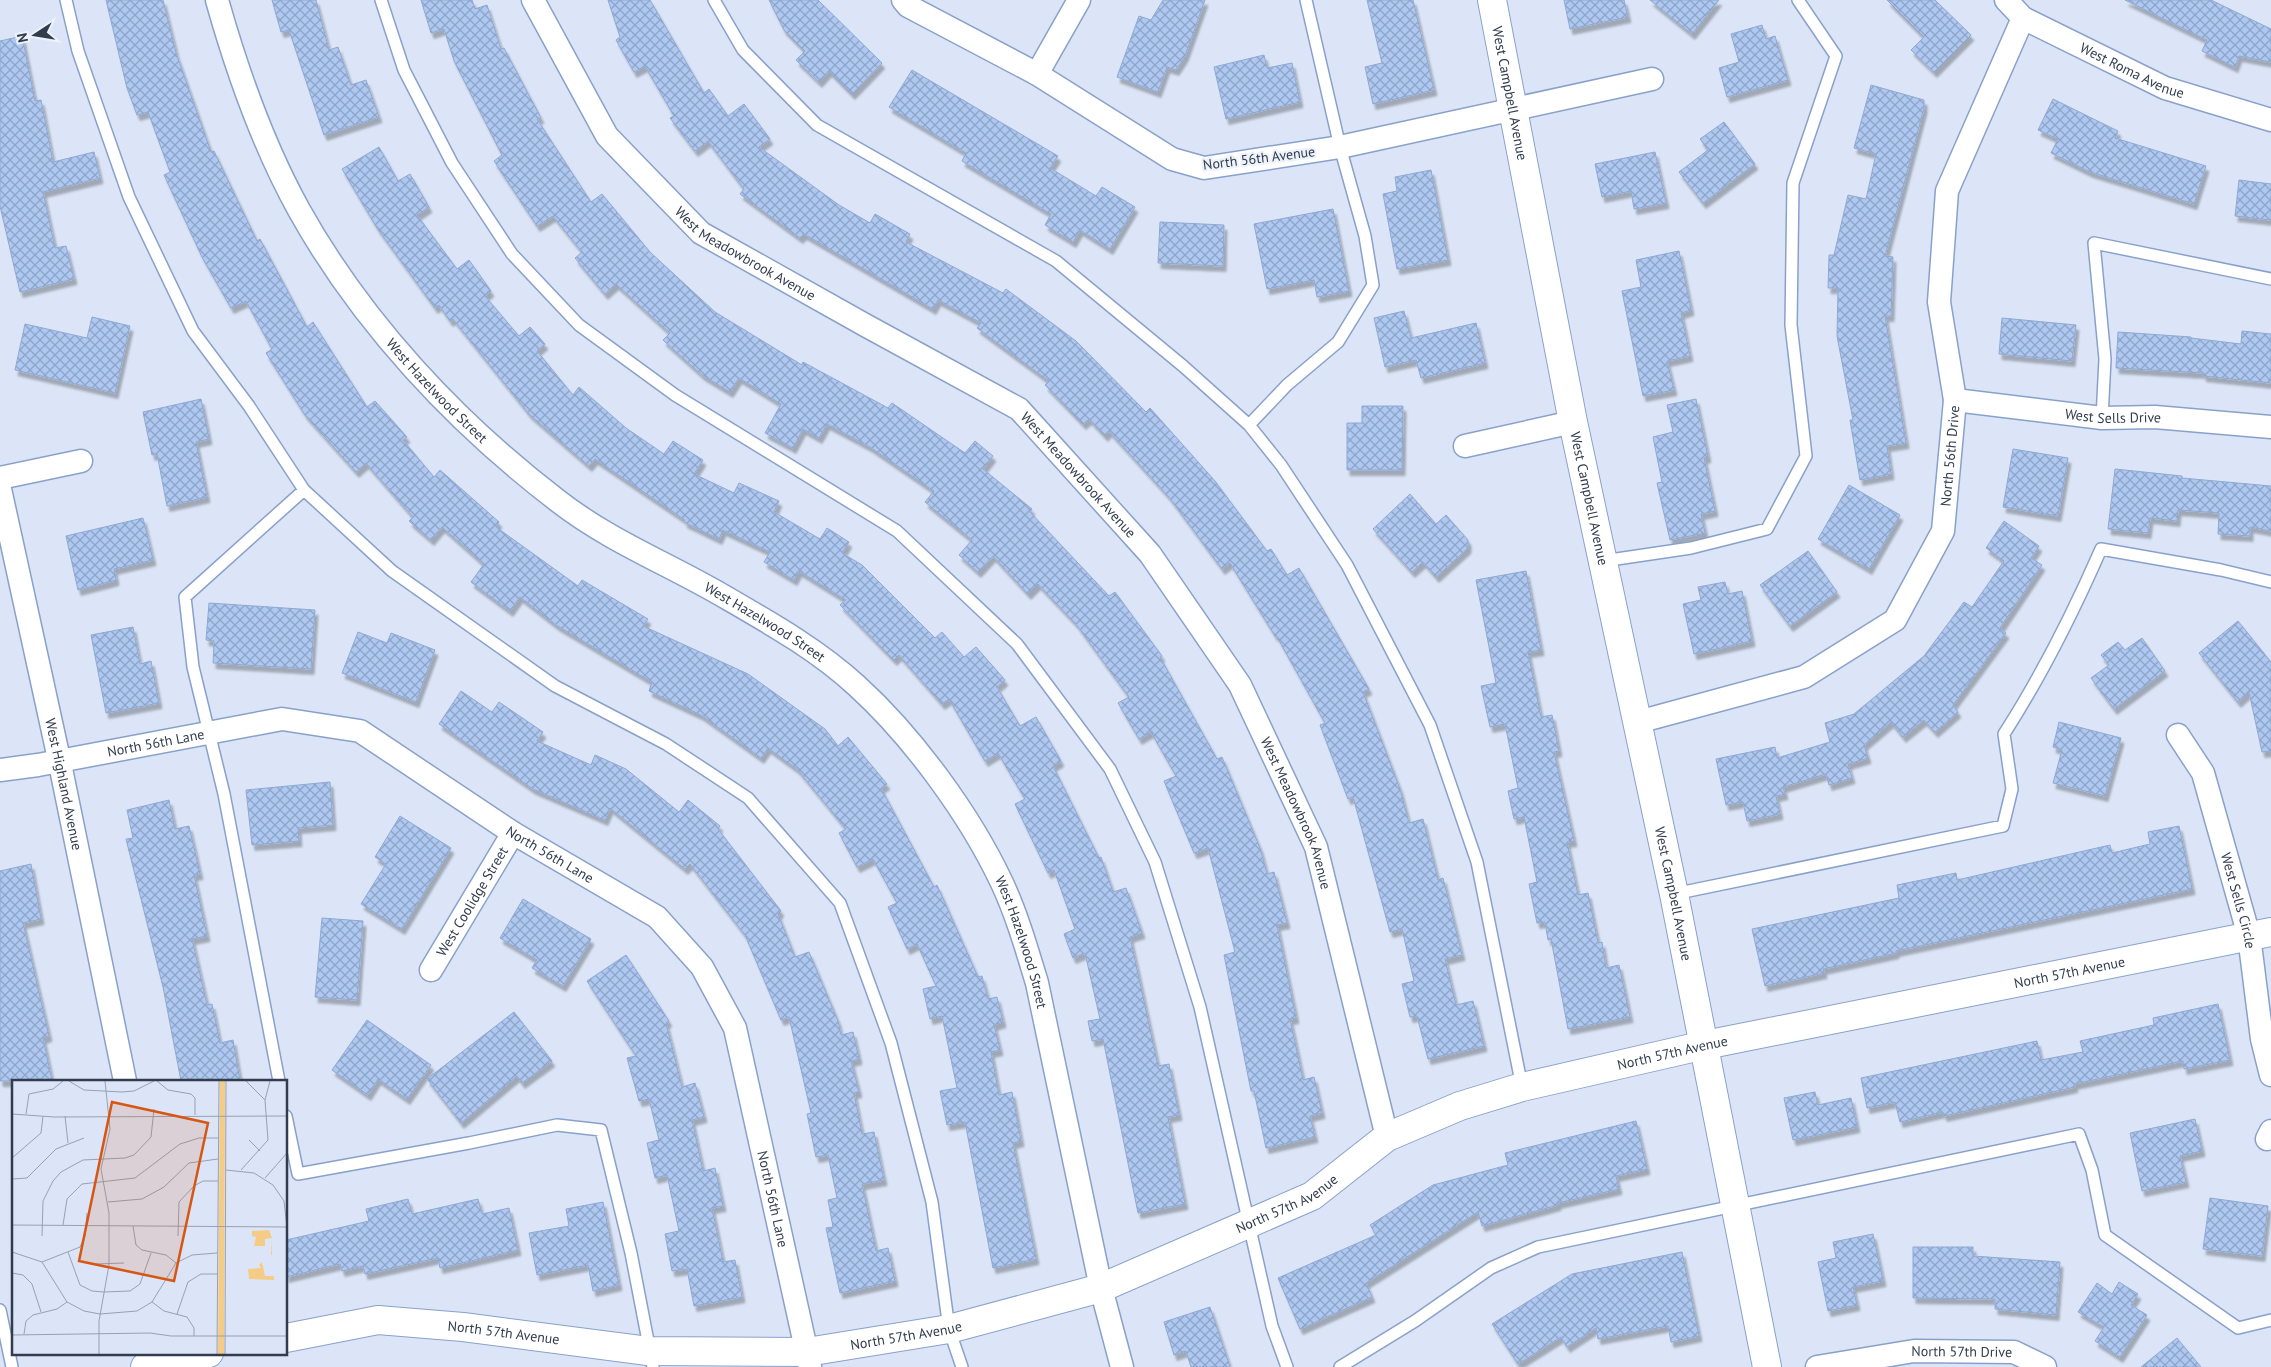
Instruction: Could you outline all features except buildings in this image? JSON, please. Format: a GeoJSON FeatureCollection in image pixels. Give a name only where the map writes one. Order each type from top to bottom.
{"type":"FeatureCollection","features":[{"type":"Feature","properties":{"kind":"street","name":"West Hazelwood Street"},"geometry":{"type":"LineString","coordinates":[[217,0],[240,76],[276,162],[299,210],[359,300],[402,355],[483,439],[558,501],[602,531],[653,560],[721,594],[775,627],[857,685],[888,717],[945,787],[1002,882],[1022,934],[1037,984],[1101,1288],[1122,1367]]}},
{"type":"Feature","properties":{"kind":"street","name":"West Meadowbrook Avenue"},"geometry":{"type":"LineString","coordinates":[[532,0],[607,136],[701,233],[1019,409],[1150,554],[1240,685],[1316,847],[1387,1137]]}},
{"type":"Feature","properties":{"kind":"street","name":"North 56th Avenue"},"geometry":{"type":"LineString","coordinates":[[903,0],[908,6],[1037,74],[1172,159],[1204,168],[1340,147],[1652,79]]}},
{"type":"Feature","properties":{"kind":"street"},"geometry":{"type":"LineString","coordinates":[[1037,74],[1079,0]]}},
{"type":"Feature","properties":{"kind":"street","name":"West Campbell Avenue"},"geometry":{"type":"LineString","coordinates":[[1492,0],[1573,422],[1705,1045],[1767,1367]]}},
{"type":"Feature","properties":{"kind":"street","name":"West Roma Avenue"},"geometry":{"type":"LineString","coordinates":[[2006,0],[2023,18],[2165,88],[2271,120]]}},
{"type":"Feature","properties":{"kind":"street","name":"North 56th Drive"},"geometry":{"type":"LineString","coordinates":[[1638,722],[1804,677],[1895,620],[1943,531],[1955,400],[1939,302],[1947,190],[2023,18]]}},
{"type":"Feature","properties":{"kind":"street","name":"West Sells Drive"},"geometry":{"type":"LineString","coordinates":[[1955,400],[2102,418],[2155,417],[2271,427]]}},
{"type":"Feature","properties":{"kind":"street","name":"West Campbell Avenue"},"geometry":{"type":"LineString","coordinates":[[1464,446],[1573,422]]}},
{"type":"Feature","properties":{"kind":"street"},"geometry":{"type":"LineString","coordinates":[[0,478],[81,461]]}},
{"type":"Feature","properties":{"kind":"street","name":"West Highland Avenue"},"geometry":{"type":"LineString","coordinates":[[0,489],[59,759],[125,1080]]}},
{"type":"Feature","properties":{"kind":"street","name":"North 56th Lane"},"geometry":{"type":"LineString","coordinates":[[0,770],[282,719],[360,731],[513,833],[657,917],[702,967],[735,1028],[809,1359]]}},
{"type":"Feature","properties":{"kind":"street","name":"West Sells Circle"},"geometry":{"type":"LineString","coordinates":[[2178,735],[2203,773],[2260,934],[2262,1039],[2271,1075]]}},
{"type":"Feature","properties":{"kind":"street","name":"West Coolidge Street"},"geometry":{"type":"LineString","coordinates":[[431,970],[513,833]]}},
{"type":"Feature","properties":{"kind":"street","name":"North 57th Avenue"},"geometry":{"type":"LineString","coordinates":[[288,1338],[378,1320],[463,1327],[650,1359],[809,1359],[949,1328],[1101,1288],[1312,1196],[1387,1137],[1460,1106],[1522,1087],[1705,1045],[2260,934]]}},
{"type":"Feature","properties":{"kind":"street","name":"North 57th Drive"},"geometry":{"type":"LineString","coordinates":[[1816,1367],[1914,1351],[2014,1352],[2045,1367]]}},
{"type":"Feature","properties":{"kind":"street"},"geometry":{"type":"LineString","coordinates":[[145,1367],[205,1354]]}},
{"type":"Feature","properties":{"kind":"lane"},"geometry":{"type":"LineString","coordinates":[[66,0],[78,51],[129,197],[188,322],[249,406],[304,490],[392,571],[555,686],[666,744],[748,798],[840,903],[891,1043],[932,1202],[949,1328],[962,1367]]}},
{"type":"Feature","properties":{"kind":"lane"},"geometry":{"type":"LineString","coordinates":[[381,0],[404,70],[452,163],[512,254],[579,325],[675,395],[897,531],[1017,644],[1110,769],[1155,862],[1197,998],[1250,1223],[1272,1326],[1287,1367]]}},
{"type":"Feature","properties":{"kind":"lane"},"geometry":{"type":"LineString","coordinates":[[714,0],[743,50],[817,125],[1056,261],[1184,366],[1249,426],[1281,465],[1347,565],[1430,724],[1477,862],[1522,1087]]}},
{"type":"Feature","properties":{"kind":"lane"},"geometry":{"type":"LineString","coordinates":[[1249,426],[1287,386],[1338,342],[1374,285],[1365,236],[1340,147],[1306,0]]}},
{"type":"Feature","properties":{"kind":"lane"},"geometry":{"type":"LineString","coordinates":[[1603,561],[1691,548],[1767,529],[1806,456],[1791,325],[1792,183],[1836,56],[1798,0]]}},
{"type":"Feature","properties":{"kind":"lane"},"geometry":{"type":"LineString","coordinates":[[2102,418],[2105,359],[2094,243],[2271,278]]}},
{"type":"Feature","properties":{"kind":"lane"},"geometry":{"type":"LineString","coordinates":[[279,1080],[210,732],[193,667],[185,597],[304,490]]}},
{"type":"Feature","properties":{"kind":"lane"},"geometry":{"type":"LineString","coordinates":[[1674,894],[2003,826],[2012,789],[2004,734],[2031,690],[2083,590],[2101,549],[2221,570],[2271,582]]}},
{"type":"Feature","properties":{"kind":"lane"},"geometry":{"type":"LineString","coordinates":[[288,1126],[298,1174],[470,1143],[557,1125],[601,1130],[631,1253],[650,1359]]}},
{"type":"Feature","properties":{"kind":"lane"},"geometry":{"type":"LineString","coordinates":[[1340,1367],[1416,1321],[1491,1268],[1538,1247],[2079,1134],[2092,1170],[2105,1235],[2238,1328],[2271,1320]]}},
{"type":"Feature","properties":{"kind":"lane"},"geometry":{"type":"LineString","coordinates":[[0,1310],[12,1367]]}}]}
